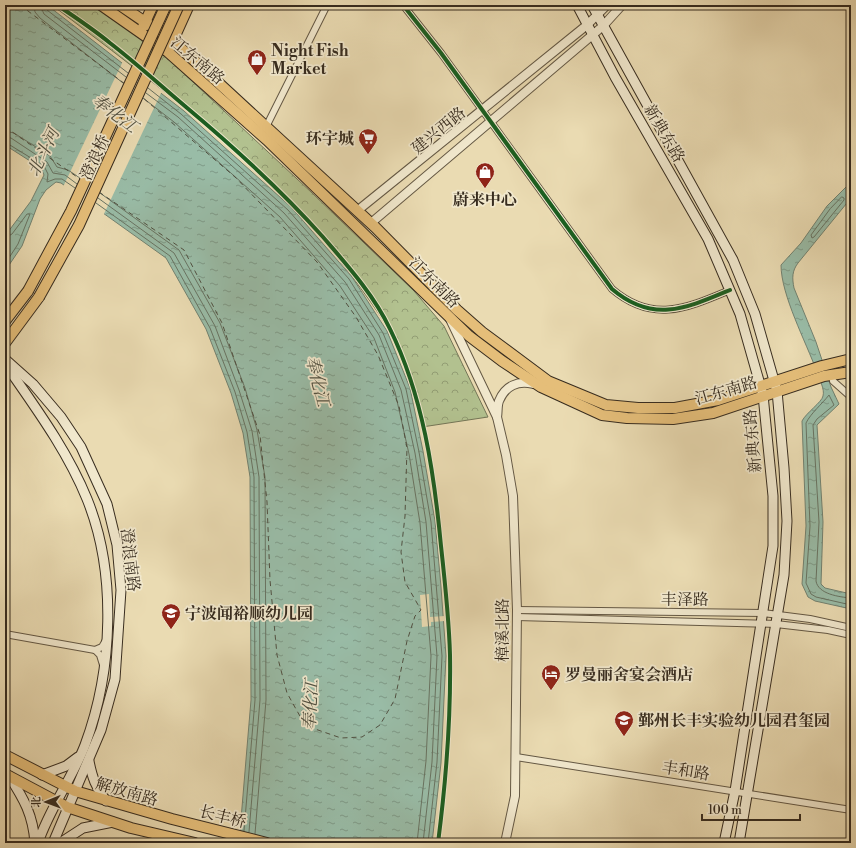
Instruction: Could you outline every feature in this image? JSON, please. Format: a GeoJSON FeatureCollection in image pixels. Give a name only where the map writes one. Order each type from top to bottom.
{"type":"FeatureCollection","features":[{"type":"Feature","properties":{"kind":"main road","name":"江东南路"},"geometry":{"type":"LineString","coordinates":[[101,5],[168,52],[267,140],[357,225],[448,317],[484,348],[541,387],[602,415],[627,418],[674,419],[713,413],[762,391]]}},
{"type":"Feature","properties":{"kind":"main road","name":"江东南路"},"geometry":{"type":"LineString","coordinates":[[120,5],[172,41],[370,223],[457,310],[482,332],[548,381],[606,405],[638,408],[675,408],[762,391],[811,375],[826,372]]}},
{"type":"Feature","properties":{"kind":"main road"},"geometry":{"type":"LineString","coordinates":[[140,33],[153,5]]}},
{"type":"Feature","properties":{"kind":"main road","name":"澄浪桥"},"geometry":{"type":"LineString","coordinates":[[5,321],[28,291],[71,211],[166,5]]}},
{"type":"Feature","properties":{"kind":"main road","name":"澄浪桥"},"geometry":{"type":"LineString","coordinates":[[5,343],[39,297],[79,225],[179,5]]}},
{"type":"Feature","properties":{"kind":"main road"},"geometry":{"type":"LineString","coordinates":[[168,52],[189,5]]}},
{"type":"Feature","properties":{"kind":"main road","name":"新典东路"},"geometry":{"type":"LineString","coordinates":[[577,5],[708,239],[740,314],[762,391],[773,496],[773,546],[735,791],[724,843]]}},
{"type":"Feature","properties":{"kind":"main road","name":"新典东路"},"geometry":{"type":"LineString","coordinates":[[592,5],[733,260],[755,314],[775,387],[784,468],[787,520],[784,575],[739,843]]}},
{"type":"Feature","properties":{"kind":"main road","name":"澄浪南路"},"geometry":{"type":"LineString","coordinates":[[5,359],[33,384],[60,416],[80,447],[107,504],[117,545],[121,590],[115,679],[102,730],[67,807],[53,843]]}},
{"type":"Feature","properties":{"kind":"main road"},"geometry":{"type":"LineString","coordinates":[[826,372],[851,360]]}},
{"type":"Feature","properties":{"kind":"main road","name":"澄浪南路"},"geometry":{"type":"LineString","coordinates":[[5,363],[54,435],[87,499],[100,538],[105,577],[108,637],[101,686],[89,730],[79,756],[36,843]]}},
{"type":"Feature","properties":{"kind":"main road"},"geometry":{"type":"LineString","coordinates":[[826,372],[851,372]]}},
{"type":"Feature","properties":{"kind":"main road","name":"解放南路"},"geometry":{"type":"LineString","coordinates":[[5,755],[74,791],[172,819]]}},
{"type":"Feature","properties":{"kind":"main road"},"geometry":{"type":"LineString","coordinates":[[42,774],[66,766],[79,756]]}},
{"type":"Feature","properties":{"kind":"main road"},"geometry":{"type":"LineString","coordinates":[[89,761],[96,789],[106,801]]}},
{"type":"Feature","properties":{"kind":"main road"},"geometry":{"type":"LineString","coordinates":[[7,775],[24,798],[32,818],[36,843]]}},
{"type":"Feature","properties":{"kind":"main road","name":"长丰桥"},"geometry":{"type":"LineString","coordinates":[[7,775],[67,807],[113,822],[195,843]]}},
{"type":"Feature","properties":{"kind":"main road","name":"长丰桥"},"geometry":{"type":"LineString","coordinates":[[172,819],[267,843]]}},
{"type":"Feature","properties":{"kind":"main road"},"geometry":{"type":"LineString","coordinates":[[60,843],[83,828],[113,822]]}},
{"type":"Feature","properties":{"kind":"street"},"geometry":{"type":"LineString","coordinates":[[266,127],[327,5]]}},
{"type":"Feature","properties":{"kind":"street"},"geometry":{"type":"LineString","coordinates":[[403,5],[441,53],[604,279],[620,296],[645,307],[670,310],[692,306],[730,290]]}},
{"type":"Feature","properties":{"kind":"street","name":"建兴西路"},"geometry":{"type":"LineString","coordinates":[[357,211],[587,25],[607,5]]}},
{"type":"Feature","properties":{"kind":"street","name":"建兴西路"},"geometry":{"type":"LineString","coordinates":[[370,223],[592,34],[604,26],[622,5]]}},
{"type":"Feature","properties":{"kind":"street","name":"樟溪北路"},"geometry":{"type":"LineString","coordinates":[[448,317],[497,418],[506,455],[513,496],[517,614],[516,757],[515,796],[505,843]]}},
{"type":"Feature","properties":{"kind":"street"},"geometry":{"type":"LineString","coordinates":[[826,372],[833,381],[851,397]]}},
{"type":"Feature","properties":{"kind":"street","name":"樟溪北路"},"geometry":{"type":"LineString","coordinates":[[497,418],[498,402],[507,389],[524,381],[541,387]]}},
{"type":"Feature","properties":{"kind":"street","name":"丰泽路"},"geometry":{"type":"LineString","coordinates":[[517,614],[763,613],[777,619],[851,635]]}},
{"type":"Feature","properties":{"kind":"street","name":"丰泽路"},"geometry":{"type":"LineString","coordinates":[[517,614],[761,623],[777,619],[810,619],[851,628]]}},
{"type":"Feature","properties":{"kind":"street"},"geometry":{"type":"LineString","coordinates":[[5,634],[95,650],[100,655],[104,668]]}},
{"type":"Feature","properties":{"kind":"street"},"geometry":{"type":"LineString","coordinates":[[95,650],[102,646],[108,637]]}},
{"type":"Feature","properties":{"kind":"street","name":"丰和路"},"geometry":{"type":"LineString","coordinates":[[516,757],[851,810]]}},
{"type":"Feature","properties":{"kind":"green space"},"geometry":{"type":"Polygon","coordinates":[[[52,5],[94,5],[165,56],[311,192],[414,291],[444,326],[488,417],[422,427],[404,365],[389,330],[376,309],[320,236],[286,199],[211,130],[132,66],[52,5]]]}},
{"type":"Feature","properties":{"kind":"water"},"geometry":{"type":"Polygon","coordinates":[[[5,5],[47,5],[184,111],[291,207],[352,277],[387,331],[410,388],[435,521],[441,587],[446,656],[441,763],[432,843],[239,843],[251,700],[250,477],[243,433],[231,393],[206,329],[166,258],[61,183],[56,182],[46,190],[40,199],[22,246],[5,271],[5,236],[31,201],[44,175],[41,168],[5,145],[5,5]]]}},
{"type":"Feature","properties":{"kind":"water"},"geometry":{"type":"Polygon","coordinates":[[[851,182],[851,198],[798,263],[793,278],[794,288],[816,342],[831,387],[839,404],[817,425],[823,522],[821,584],[825,588],[851,594],[851,609],[815,601],[808,597],[802,584],[806,526],[802,421],[822,398],[823,387],[789,304],[782,277],[781,265],[801,243],[827,206],[851,182]]]}},
{"type":"Feature","properties":{"kind":"pier"},"geometry":{"type":"Polygon","coordinates":[[[123,61],[162,91],[103,216],[63,187],[123,61]]]}},
{"type":"Feature","properties":{"kind":"pier"},"geometry":{"type":"Polygon","coordinates":[[[429,594],[430,617],[445,616],[445,621],[431,622],[431,626],[422,627],[420,595],[429,594]]]}},
{"type":"Feature","properties":{"kind":"ferry route"},"geometry":{"type":"LineString","coordinates":[[20,5],[125,84]]}},
{"type":"Feature","properties":{"kind":"ferry route"},"geometry":{"type":"LineString","coordinates":[[99,192],[184,250],[222,323],[260,435],[267,502],[270,580],[277,655],[287,693],[301,718],[315,729],[341,738],[362,737],[380,725],[395,699],[407,641],[415,616],[421,610],[405,582],[401,552],[405,516],[407,448],[399,406],[378,355],[356,317],[317,262],[235,177],[142,97]]}},
{"type":"Feature","properties":{"kind":"ferry route"},"geometry":{"type":"LineString","coordinates":[[5,127],[80,179]]}},
{"type":"Feature","properties":{"kind":"cycle path"},"geometry":{"type":"LineString","coordinates":[[57,5],[129,58],[257,169],[307,219],[351,269],[384,316],[390,329],[411,381],[425,435],[435,490],[447,600],[450,655],[450,702],[446,773],[438,843]]}},
{"type":"Feature","properties":{"kind":"cycle path"},"geometry":{"type":"LineString","coordinates":[[403,5],[441,53],[612,289],[627,300],[642,306],[656,309],[685,307],[730,290]]}},
{"type":"Feature","properties":{"kind":"place","name":"Night Fish Market"},"geometry":{"type":"Point","coordinates":[257,76]}},
{"type":"Feature","properties":{"kind":"place","name":"环宇城"},"geometry":{"type":"Point","coordinates":[368,155]}},
{"type":"Feature","properties":{"kind":"place","name":"蔚来中心"},"geometry":{"type":"Point","coordinates":[485,189]}},
{"type":"Feature","properties":{"kind":"place","name":"宁波闻裕顺幼儿园"},"geometry":{"type":"Point","coordinates":[171,630]}},
{"type":"Feature","properties":{"kind":"place","name":"罗曼丽舍宴会酒店"},"geometry":{"type":"Point","coordinates":[551,691]}},
{"type":"Feature","properties":{"kind":"place","name":"鄞州长丰实验幼儿园君玺园"},"geometry":{"type":"Point","coordinates":[624,737]}},
{"type":"Feature","properties":{"kind":"water label","name":"奉化江"},"geometry":{"type":"Point","coordinates":[115,113]}},
{"type":"Feature","properties":{"kind":"water label","name":"北斗河"},"geometry":{"type":"Point","coordinates":[43,152]}},
{"type":"Feature","properties":{"kind":"water label","name":"奉化江"},"geometry":{"type":"Point","coordinates":[318,381]}},
{"type":"Feature","properties":{"kind":"water label","name":"奉化江"},"geometry":{"type":"Point","coordinates":[310,705]}}]}
